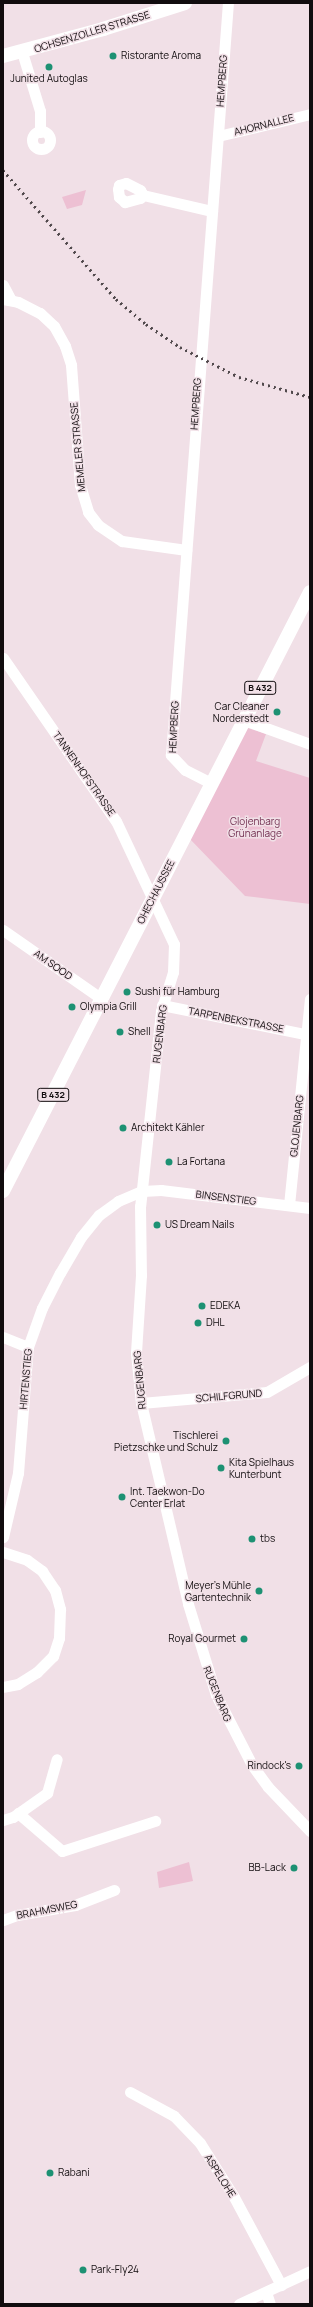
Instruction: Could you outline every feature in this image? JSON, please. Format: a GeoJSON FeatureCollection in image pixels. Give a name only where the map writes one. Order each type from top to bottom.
{"type":"FeatureCollection","features":[{"type":"Feature","properties":{"kind":"main road","name":"OCHSENZOLLER STRASSE"},"geometry":{"type":"LineString","coordinates":[[3,56],[22,52],[185,3]]}},
{"type":"Feature","properties":{"kind":"main road","name":"OHECHAUSSEE"},"geometry":{"type":"LineString","coordinates":[[3,1191],[6,1175],[102,999],[153,896],[310,592]]}},
{"type":"Feature","properties":{"kind":"street","name":"HEMPBERG"},"geometry":{"type":"LineString","coordinates":[[211,783],[185,770],[171,755],[198,378],[203,348],[228,3]]}},
{"type":"Feature","properties":{"kind":"street","name":"OCHSENZOLLER STRASSE"},"geometry":{"type":"LineString","coordinates":[[22,52],[40,111],[40,132]]}},
{"type":"Feature","properties":{"kind":"street","name":"AHORNALLEE"},"geometry":{"type":"LineString","coordinates":[[218,136],[310,114]]}},
{"type":"Feature","properties":{"kind":"street"},"geometry":{"type":"LineString","coordinates":[[143,195],[212,211]]}},
{"type":"Feature","properties":{"kind":"street","name":"MEMELER STRASSE"},"geometry":{"type":"LineString","coordinates":[[3,285],[7,299],[33,309],[47,319],[58,332],[67,350],[71,365],[80,485],[88,512],[111,536],[122,541],[186,550]]}},
{"type":"Feature","properties":{"kind":"street","name":"TANNENHOFSTRASSE"},"geometry":{"type":"LineString","coordinates":[[3,658],[116,821],[153,896]]}},
{"type":"Feature","properties":{"kind":"street"},"geometry":{"type":"LineString","coordinates":[[244,720],[310,744]]}},
{"type":"Feature","properties":{"kind":"street","name":"RUGENBARG"},"geometry":{"type":"LineString","coordinates":[[153,896],[174,944],[173,972],[162,1005],[142,1191],[141,1281],[136,1353],[141,1403],[189,1610],[216,1695],[252,1765],[268,1787],[310,1831]]}},
{"type":"Feature","properties":{"kind":"street","name":"AM SOOD"},"geometry":{"type":"LineString","coordinates":[[3,930],[102,999]]}},
{"type":"Feature","properties":{"kind":"street","name":"GLOJENBARG"},"geometry":{"type":"LineString","coordinates":[[289,1205],[308,1035],[310,999]]}},
{"type":"Feature","properties":{"kind":"street","name":"TARPENBEKSTRASSE"},"geometry":{"type":"LineString","coordinates":[[162,1005],[308,1035]]}},
{"type":"Feature","properties":{"kind":"street","name":"BINSENSTIEG"},"geometry":{"type":"LineString","coordinates":[[142,1191],[160,1190],[310,1208]]}},
{"type":"Feature","properties":{"kind":"street","name":"HIRTENSTIEG"},"geometry":{"type":"LineString","coordinates":[[3,1537],[18,1473],[28,1347],[42,1308],[81,1237],[99,1215],[112,1206],[142,1191]]}},
{"type":"Feature","properties":{"kind":"street"},"geometry":{"type":"LineString","coordinates":[[3,1337],[28,1347]]}},
{"type":"Feature","properties":{"kind":"street","name":"SCHILFGRUND"},"geometry":{"type":"LineString","coordinates":[[141,1403],[267,1392],[310,1367]]}},
{"type":"Feature","properties":{"kind":"street"},"geometry":{"type":"LineString","coordinates":[[3,1552],[26,1560],[42,1571],[55,1590],[60,1609],[59,1638],[53,1656],[37,1672],[18,1684],[3,1687]]}},
{"type":"Feature","properties":{"kind":"street"},"geometry":{"type":"LineString","coordinates":[[3,1820],[18,1813],[47,1793],[57,1759]]}},
{"type":"Feature","properties":{"kind":"street"},"geometry":{"type":"LineString","coordinates":[[18,1813],[62,1850],[155,1821]]}},
{"type":"Feature","properties":{"kind":"street","name":"BRAHMSWEG"},"geometry":{"type":"LineString","coordinates":[[3,1920],[17,1915],[75,1906],[114,1890]]}},
{"type":"Feature","properties":{"kind":"street","name":"ASPELOHE"},"geometry":{"type":"LineString","coordinates":[[130,2092],[174,2116],[200,2143],[234,2197],[282,2285]]}},
{"type":"Feature","properties":{"kind":"street"},"geometry":{"type":"LineString","coordinates":[[239,2304],[282,2285],[310,2270]]}},
{"type":"Feature","properties":{"kind":"street"},"geometry":{"type":"LineString","coordinates":[[266,2292],[270,2304]]}},
{"type":"Feature","properties":{"kind":"green space"},"geometry":{"type":"Polygon","coordinates":[[[86,190],[82,205],[67,209],[62,197],[86,190]]]}},
{"type":"Feature","properties":{"kind":"green space","name":"Glojenbarg Grünanlage"},"geometry":{"type":"Polygon","coordinates":[[[245,727],[266,734],[256,761],[310,778],[310,904],[245,896],[188,837],[245,727]]]}},
{"type":"Feature","properties":{"kind":"green space"},"geometry":{"type":"Polygon","coordinates":[[[189,1862],[193,1881],[159,1888],[157,1872],[189,1862]]]}},
{"type":"Feature","properties":{"kind":"railway"},"geometry":{"type":"LineString","coordinates":[[3,170],[116,299],[146,324],[180,347],[239,377],[310,397]]}},
{"type":"Feature","properties":{"kind":"place","name":"Ristorante Aroma"},"geometry":{"type":"Point","coordinates":[113,56]}},
{"type":"Feature","properties":{"kind":"place","name":"Junited Autoglas"},"geometry":{"type":"Point","coordinates":[49,67]}},
{"type":"Feature","properties":{"kind":"place","name":"Car Cleaner Norderstedt"},"geometry":{"type":"Point","coordinates":[277,712]}},
{"type":"Feature","properties":{"kind":"place","name":"Sushi für Hamburg"},"geometry":{"type":"Point","coordinates":[127,992]}},
{"type":"Feature","properties":{"kind":"place","name":"Olympia Grill"},"geometry":{"type":"Point","coordinates":[72,1007]}},
{"type":"Feature","properties":{"kind":"place","name":"Shell"},"geometry":{"type":"Point","coordinates":[120,1032]}},
{"type":"Feature","properties":{"kind":"place","name":"Architekt Kähler"},"geometry":{"type":"Point","coordinates":[123,1128]}},
{"type":"Feature","properties":{"kind":"place","name":"La Fortana"},"geometry":{"type":"Point","coordinates":[169,1162]}},
{"type":"Feature","properties":{"kind":"place","name":"US Dream Nails"},"geometry":{"type":"Point","coordinates":[157,1225]}},
{"type":"Feature","properties":{"kind":"place","name":"EDEKA"},"geometry":{"type":"Point","coordinates":[202,1306]}},
{"type":"Feature","properties":{"kind":"place","name":"DHL"},"geometry":{"type":"Point","coordinates":[198,1323]}},
{"type":"Feature","properties":{"kind":"place","name":"Tischlerei Pietzschke und Schulz"},"geometry":{"type":"Point","coordinates":[226,1441]}},
{"type":"Feature","properties":{"kind":"place","name":"Kita Spielhaus Kunterbunt"},"geometry":{"type":"Point","coordinates":[221,1468]}},
{"type":"Feature","properties":{"kind":"place","name":"Int. Taekwon-Do Center Erlat"},"geometry":{"type":"Point","coordinates":[122,1497]}},
{"type":"Feature","properties":{"kind":"place","name":"tbs"},"geometry":{"type":"Point","coordinates":[252,1539]}},
{"type":"Feature","properties":{"kind":"place","name":"Meyer’s Mühle Gartentechnik"},"geometry":{"type":"Point","coordinates":[259,1591]}},
{"type":"Feature","properties":{"kind":"place","name":"Royal Gourmet"},"geometry":{"type":"Point","coordinates":[244,1639]}},
{"type":"Feature","properties":{"kind":"place","name":"Rindock's"},"geometry":{"type":"Point","coordinates":[299,1766]}},
{"type":"Feature","properties":{"kind":"place","name":"BB-Lack"},"geometry":{"type":"Point","coordinates":[294,1868]}},
{"type":"Feature","properties":{"kind":"place","name":"Rabani"},"geometry":{"type":"Point","coordinates":[50,2173]}},
{"type":"Feature","properties":{"kind":"place","name":"Park-Fly24"},"geometry":{"type":"Point","coordinates":[83,2270]}}]}
